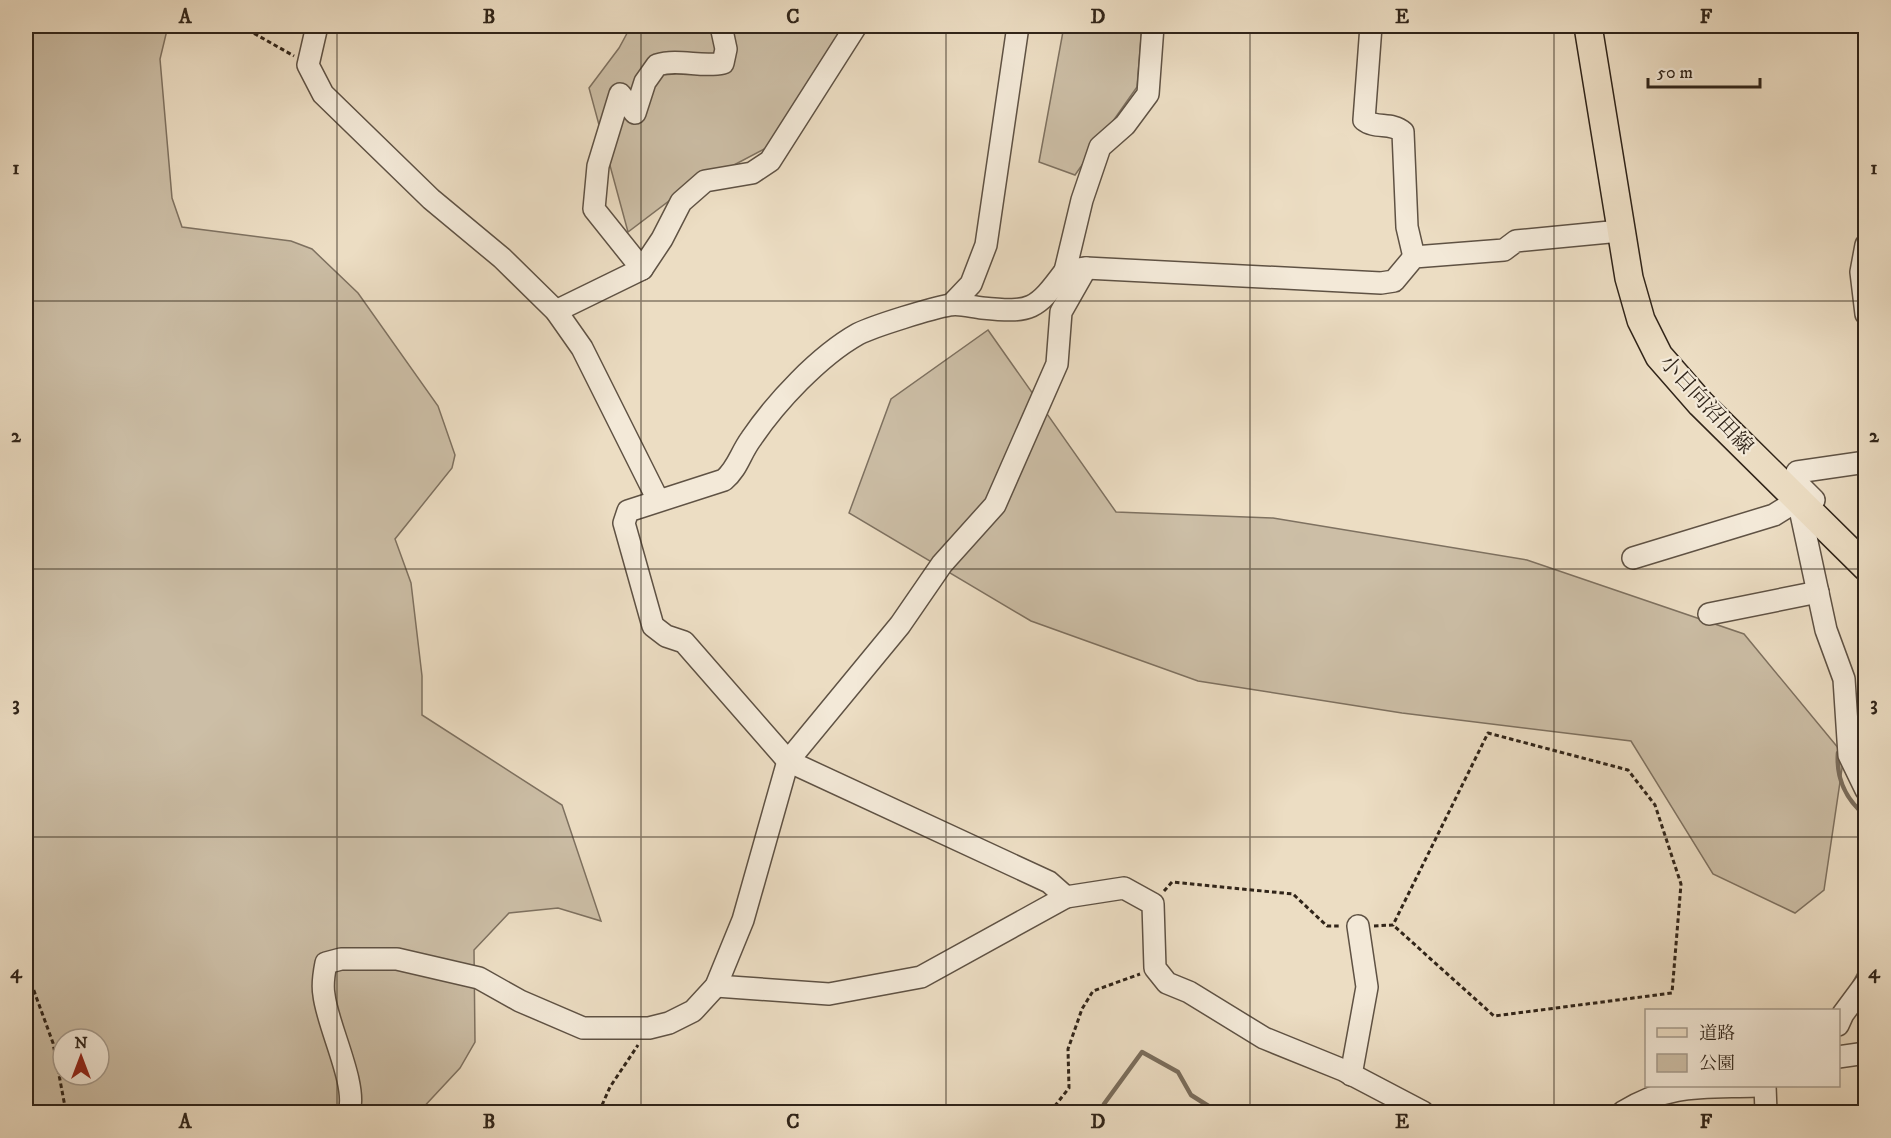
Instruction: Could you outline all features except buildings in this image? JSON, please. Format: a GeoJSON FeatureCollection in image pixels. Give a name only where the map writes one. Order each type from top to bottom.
{"type":"FeatureCollection","features":[{"type":"Feature","properties":{"kind":"main road","name":"小日向沼田線"},"geometry":{"type":"LineString","coordinates":[[1588,26],[1629,278],[1641,320],[1659,356],[1701,404],[1866,567]]}},
{"type":"Feature","properties":{"kind":"street"},"geometry":{"type":"LineString","coordinates":[[317,26],[308,65],[323,94],[431,199],[502,258],[556,311],[582,348],[658,500]]}},
{"type":"Feature","properties":{"kind":"street"},"geometry":{"type":"LineString","coordinates":[[642,269],[594,209],[598,166],[620,94],[635,113],[645,82],[657,65],[680,62],[707,66],[723,63],[726,50],[721,26]]}},
{"type":"Feature","properties":{"kind":"street"},"geometry":{"type":"LineString","coordinates":[[556,311],[642,269],[662,239],[681,202],[705,181],[752,173],[770,161],[856,26]]}},
{"type":"Feature","properties":{"kind":"street"},"geometry":{"type":"LineString","coordinates":[[951,304],[971,284],[986,245],[1018,26]]}},
{"type":"Feature","properties":{"kind":"street"},"geometry":{"type":"LineString","coordinates":[[1066,897],[1049,882],[788,761],[684,642],[666,636],[653,626],[624,523],[628,511],[723,480],[736,470],[749,442],[772,410],[830,355],[859,334],[951,304],[1006,310],[1031,307],[1043,300],[1065,271],[1082,200],[1100,147],[1125,125],[1148,94],[1153,26]]}},
{"type":"Feature","properties":{"kind":"street"},"geometry":{"type":"LineString","coordinates":[[1371,26],[1364,120],[1370,125],[1397,127],[1403,132],[1407,227],[1414,257]]}},
{"type":"Feature","properties":{"kind":"street"},"geometry":{"type":"LineString","coordinates":[[1065,271],[1086,268],[1381,283],[1394,281],[1414,257],[1504,250],[1516,241],[1620,231]]}},
{"type":"Feature","properties":{"kind":"street"},"geometry":{"type":"LineString","coordinates":[[1866,245],[1861,272],[1866,314]]}},
{"type":"Feature","properties":{"kind":"street"},"geometry":{"type":"LineString","coordinates":[[349,1113],[351,1107],[346,1077],[324,996],[326,963],[341,959],[397,959],[479,978],[520,1001],[583,1028],[649,1028],[669,1023],[693,1011],[716,986],[743,920],[788,761],[900,625],[942,564],[995,505],[1058,364],[1061,312],[1086,268]]}},
{"type":"Feature","properties":{"kind":"street"},"geometry":{"type":"LineString","coordinates":[[1633,558],[1774,515],[1806,508],[1814,499],[1796,482],[1797,472],[1866,462]]}},
{"type":"Feature","properties":{"kind":"street"},"geometry":{"type":"LineString","coordinates":[[1806,508],[1826,630],[1844,679],[1849,755],[1866,790]]}},
{"type":"Feature","properties":{"kind":"street"},"geometry":{"type":"LineString","coordinates":[[1709,614],[1818,592]]}},
{"type":"Feature","properties":{"kind":"street"},"geometry":{"type":"LineString","coordinates":[[716,986],[829,994],[921,977],[1066,897],[1124,888],[1153,904],[1155,968],[1167,983],[1189,992],[1264,1038],[1351,1075],[1423,1113]]}},
{"type":"Feature","properties":{"kind":"street"},"geometry":{"type":"LineString","coordinates":[[1351,1075],[1367,987],[1358,926]]}},
{"type":"Feature","properties":{"kind":"street"},"geometry":{"type":"LineString","coordinates":[[1840,1023],[1843,1014],[1866,983]]}},
{"type":"Feature","properties":{"kind":"street"},"geometry":{"type":"LineString","coordinates":[[1840,1057],[1866,1053]]}},
{"type":"Feature","properties":{"kind":"street"},"geometry":{"type":"LineString","coordinates":[[1623,1113],[1641,1101],[1675,1089],[1729,1087]]}},
{"type":"Feature","properties":{"kind":"street"},"geometry":{"type":"LineString","coordinates":[[1765,1087],[1766,1113]]}},
{"type":"Feature","properties":{"kind":"path"},"geometry":{"type":"LineString","coordinates":[[241,26],[308,65]]}},
{"type":"Feature","properties":{"kind":"path"},"geometry":{"type":"LineString","coordinates":[[1153,904],[1172,882],[1293,894],[1327,926],[1393,925],[1494,1016],[1672,993],[1681,884],[1655,805],[1628,770],[1488,732],[1393,925]]}},
{"type":"Feature","properties":{"kind":"path"},"geometry":{"type":"LineString","coordinates":[[1050,1113],[1069,1088],[1068,1049],[1082,1009],[1093,991],[1155,968]]}},
{"type":"Feature","properties":{"kind":"path"},"geometry":{"type":"LineString","coordinates":[[26,969],[53,1043],[66,1113]]}},
{"type":"Feature","properties":{"kind":"path"},"geometry":{"type":"LineString","coordinates":[[599,1113],[610,1087],[649,1028]]}},
{"type":"Feature","properties":{"kind":"green space"},"geometry":{"type":"Polygon","coordinates":[[[26,26],[168,26],[160,59],[172,198],[182,227],[291,241],[312,249],[358,293],[438,406],[455,455],[452,468],[395,539],[411,583],[422,676],[422,715],[562,805],[601,921],[558,908],[509,913],[474,950],[475,1042],[460,1068],[419,1112],[26,1112],[26,26]]]}},
{"type":"Feature","properties":{"kind":"green space"},"geometry":{"type":"Polygon","coordinates":[[[631,26],[847,26],[770,146],[677,195],[628,232],[589,88],[619,48],[631,26]]]}},
{"type":"Feature","properties":{"kind":"green space"},"geometry":{"type":"Polygon","coordinates":[[[1064,26],[1142,26],[1137,87],[1075,175],[1039,162],[1064,26]]]}},
{"type":"Feature","properties":{"kind":"green space"},"geometry":{"type":"Polygon","coordinates":[[[988,330],[1116,512],[1273,518],[1527,560],[1744,634],[1844,755],[1824,890],[1795,913],[1713,874],[1631,741],[1402,713],[1198,681],[1031,621],[849,513],[891,399],[988,330]]]}},
{"type":"Feature","properties":{"kind":"waterway"},"geometry":{"type":"LineString","coordinates":[[1854,747],[1866,743]]}},
{"type":"Feature","properties":{"kind":"waterway"},"geometry":{"type":"LineString","coordinates":[[1844,751],[1838,753],[1841,780],[1848,796],[1866,816]]}},
{"type":"Feature","properties":{"kind":"waterway"},"geometry":{"type":"LineString","coordinates":[[1854,983],[1866,961]]}},
{"type":"Feature","properties":{"kind":"waterway"},"geometry":{"type":"LineString","coordinates":[[1102,1112],[1104,1104],[1142,1052],[1178,1072],[1191,1095],[1218,1112]]}},
{"type":"Feature","properties":{"kind":"waterway"},"geometry":{"type":"LineString","coordinates":[[1602,1112],[1619,1105]]}}]}
